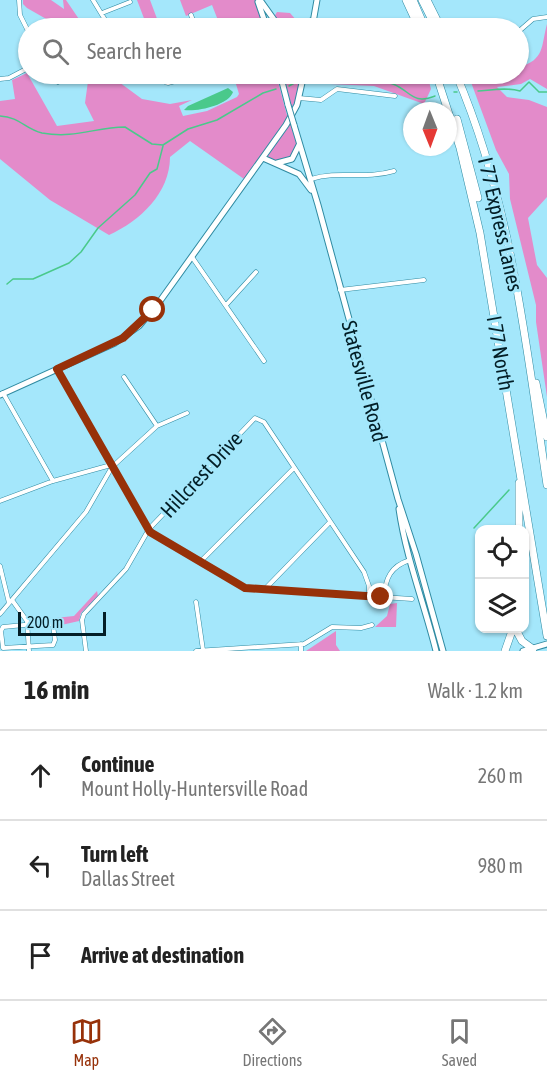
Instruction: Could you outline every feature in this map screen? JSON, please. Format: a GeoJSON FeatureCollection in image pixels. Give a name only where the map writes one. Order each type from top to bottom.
{"type":"FeatureCollection","features":[{"type":"Feature","properties":{"kind":"highway"},"geometry":{"type":"LineString","coordinates":[[406,0],[414,18]]}},
{"type":"Feature","properties":{"kind":"highway"},"geometry":{"type":"LineString","coordinates":[[412,0],[420,18]]}},
{"type":"Feature","properties":{"kind":"highway"},"geometry":{"type":"LineString","coordinates":[[422,0],[431,18]]}},
{"type":"Feature","properties":{"kind":"highway"},"geometry":{"type":"LineString","coordinates":[[427,0],[436,18]]}},
{"type":"Feature","properties":{"kind":"highway","name":"I 77 North"},"geometry":{"type":"LineString","coordinates":[[439,84],[460,148],[476,212],[547,636]]}},
{"type":"Feature","properties":{"kind":"highway","name":"I 77 Express Lanes"},"geometry":{"type":"LineString","coordinates":[[444,84],[465,146],[485,232],[547,612]]}},
{"type":"Feature","properties":{"kind":"highway","name":"I 77 Express Lanes"},"geometry":{"type":"LineString","coordinates":[[461,84],[487,160],[508,244],[547,485]]}},
{"type":"Feature","properties":{"kind":"highway"},"geometry":{"type":"LineString","coordinates":[[462,84],[484,138],[502,201],[526,325],[547,460]]}},
{"type":"Feature","properties":{"kind":"highway"},"geometry":{"type":"LineString","coordinates":[[534,375],[547,437]]}},
{"type":"Feature","properties":{"kind":"highway"},"geometry":{"type":"LineString","coordinates":[[511,415],[520,489],[519,525]]}},
{"type":"Feature","properties":{"kind":"highway"},"geometry":{"type":"LineString","coordinates":[[505,651],[512,633]]}},
{"type":"Feature","properties":{"kind":"highway"},"geometry":{"type":"LineString","coordinates":[[517,633],[522,641],[536,648]]}},
{"type":"Feature","properties":{"kind":"highway"},"geometry":{"type":"LineString","coordinates":[[500,651],[509,639]]}},
{"type":"Feature","properties":{"kind":"main road"},"geometry":{"type":"LineString","coordinates":[[259,0],[264,18]]}},
{"type":"Feature","properties":{"kind":"main road"},"geometry":{"type":"LineString","coordinates":[[259,0],[273,18]]}},
{"type":"Feature","properties":{"kind":"main road"},"geometry":{"type":"LineString","coordinates":[[314,18],[317,0]]}},
{"type":"Feature","properties":{"kind":"main road","name":"Statesville Road"},"geometry":{"type":"LineString","coordinates":[[283,84],[333,263]]}},
{"type":"Feature","properties":{"kind":"main road"},"geometry":{"type":"LineString","coordinates":[[2,394],[116,342],[134,330],[153,310],[289,120],[299,98],[302,84]]}},
{"type":"Feature","properties":{"kind":"main road"},"geometry":{"type":"LineString","coordinates":[[263,158],[276,163],[286,163],[296,155],[299,143]]}},
{"type":"Feature","properties":{"kind":"main road"},"geometry":{"type":"LineString","coordinates":[[263,158],[299,174],[311,190]]}},
{"type":"Feature","properties":{"kind":"main road","name":"Statesville Road"},"geometry":{"type":"LineString","coordinates":[[304,161],[311,179],[398,499],[443,651]]}},
{"type":"Feature","properties":{"kind":"main road","name":"Statesville Road"},"geometry":{"type":"LineString","coordinates":[[398,499],[415,584],[423,601],[436,651]]}},
{"type":"Feature","properties":{"kind":"main road"},"geometry":{"type":"LineString","coordinates":[[415,575],[419,575],[422,584],[425,585]]}},
{"type":"Feature","properties":{"kind":"main road"},"geometry":{"type":"LineString","coordinates":[[524,651],[547,644]]}},
{"type":"Feature","properties":{"kind":"street"},"geometry":{"type":"LineString","coordinates":[[19,0],[22,18]]}},
{"type":"Feature","properties":{"kind":"street"},"geometry":{"type":"LineString","coordinates":[[93,0],[105,18]]}},
{"type":"Feature","properties":{"kind":"street"},"geometry":{"type":"LineString","coordinates":[[102,13],[130,2]]}},
{"type":"Feature","properties":{"kind":"street"},"geometry":{"type":"LineString","coordinates":[[529,23],[533,19],[547,17]]}},
{"type":"Feature","properties":{"kind":"street"},"geometry":{"type":"LineString","coordinates":[[0,79],[18,73]]}},
{"type":"Feature","properties":{"kind":"street"},"geometry":{"type":"LineString","coordinates":[[299,98],[321,99],[336,88],[395,96]]}},
{"type":"Feature","properties":{"kind":"street"},"geometry":{"type":"LineString","coordinates":[[311,179],[327,174],[369,177],[394,171]]}},
{"type":"Feature","properties":{"kind":"street"},"geometry":{"type":"LineString","coordinates":[[192,257],[227,304],[264,361]]}},
{"type":"Feature","properties":{"kind":"street"},"geometry":{"type":"LineString","coordinates":[[227,304],[256,272]]}},
{"type":"Feature","properties":{"kind":"street"},"geometry":{"type":"LineString","coordinates":[[340,290],[424,280]]}},
{"type":"Feature","properties":{"kind":"street"},"geometry":{"type":"LineString","coordinates":[[57,369],[148,530],[241,587],[412,600]]}},
{"type":"Feature","properties":{"kind":"street"},"geometry":{"type":"LineString","coordinates":[[124,377],[157,426]]}},
{"type":"Feature","properties":{"kind":"street"},"geometry":{"type":"LineString","coordinates":[[2,394],[53,481]]}},
{"type":"Feature","properties":{"kind":"street"},"geometry":{"type":"LineString","coordinates":[[0,614],[86,512],[112,466],[157,426],[187,413]]}},
{"type":"Feature","properties":{"kind":"street","name":"Hillcrest Drive"},"geometry":{"type":"LineString","coordinates":[[86,651],[83,615],[102,592],[126,569],[148,530],[255,418],[264,422],[368,579],[369,597]]}},
{"type":"Feature","properties":{"kind":"street"},"geometry":{"type":"LineString","coordinates":[[0,501],[53,481],[112,466]]}},
{"type":"Feature","properties":{"kind":"street"},"geometry":{"type":"LineString","coordinates":[[201,562],[294,468]]}},
{"type":"Feature","properties":{"kind":"street"},"geometry":{"type":"LineString","coordinates":[[263,590],[330,522]]}},
{"type":"Feature","properties":{"kind":"street"},"geometry":{"type":"LineString","coordinates":[[384,597],[386,582],[391,571],[411,560]]}},
{"type":"Feature","properties":{"kind":"street"},"geometry":{"type":"LineString","coordinates":[[0,569],[10,602],[22,611],[28,624],[29,649]]}},
{"type":"Feature","properties":{"kind":"street"},"geometry":{"type":"LineString","coordinates":[[196,602],[203,651]]}},
{"type":"Feature","properties":{"kind":"street"},"geometry":{"type":"LineString","coordinates":[[50,623],[55,640],[52,645],[29,649],[5,649],[1,632],[3,627],[28,624],[50,623]]}},
{"type":"Feature","properties":{"kind":"street"},"geometry":{"type":"LineString","coordinates":[[196,651],[261,649],[301,644],[332,627],[361,628],[372,625]]}},
{"type":"Feature","properties":{"kind":"street"},"geometry":{"type":"LineString","coordinates":[[301,644],[301,651]]}},
{"type":"Feature","properties":{"kind":"shaded area"},"geometry":{"type":"Polygon","coordinates":[[[23,0],[51,0],[64,9],[63,0],[66,0],[78,18],[44,18],[23,4],[23,0]]]}},
{"type":"Feature","properties":{"kind":"shaded area"},"geometry":{"type":"Polygon","coordinates":[[[137,0],[150,0],[157,18],[144,18],[137,0]]]}},
{"type":"Feature","properties":{"kind":"shaded area"},"geometry":{"type":"Polygon","coordinates":[[[180,0],[255,0],[261,18],[217,18],[212,5],[186,16],[180,0]]]}},
{"type":"Feature","properties":{"kind":"shaded area"},"geometry":{"type":"Polygon","coordinates":[[[277,12],[290,13],[294,18],[275,18],[277,12]]]}},
{"type":"Feature","properties":{"kind":"shaded area"},"geometry":{"type":"Polygon","coordinates":[[[547,24],[547,89],[529,80],[529,63],[538,56],[547,24]]]}},
{"type":"Feature","properties":{"kind":"shaded area"},"geometry":{"type":"Polygon","coordinates":[[[18,77],[18,84],[33,84],[57,126],[94,121],[85,103],[88,84],[122,84],[142,99],[170,104],[192,100],[179,106],[183,116],[207,111],[237,97],[239,94],[236,84],[279,84],[288,119],[244,179],[190,141],[170,157],[165,182],[151,204],[132,222],[109,235],[50,200],[0,159],[0,101],[15,99],[12,80],[18,77]]]}},
{"type":"Feature","properties":{"kind":"shaded area"},"geometry":{"type":"Polygon","coordinates":[[[286,84],[300,84],[298,95],[292,107],[286,84]]]}},
{"type":"Feature","properties":{"kind":"shaded area"},"geometry":{"type":"Polygon","coordinates":[[[329,84],[430,84],[431,89],[425,102],[418,102],[374,86],[329,84]]]}},
{"type":"Feature","properties":{"kind":"shaded area"},"geometry":{"type":"Polygon","coordinates":[[[472,84],[521,84],[497,87],[507,97],[529,100],[547,107],[547,197],[528,218],[537,265],[547,278],[547,397],[536,322],[536,305],[510,199],[509,174],[496,150],[472,84]]]}},
{"type":"Feature","properties":{"kind":"shaded area"},"geometry":{"type":"Polygon","coordinates":[[[228,88],[233,92],[230,97],[219,104],[204,109],[184,110],[188,106],[228,88]]]}},
{"type":"Feature","properties":{"kind":"shaded area"},"geometry":{"type":"Polygon","coordinates":[[[290,123],[297,145],[292,157],[278,162],[266,157],[290,123]]]}},
{"type":"Feature","properties":{"kind":"shaded area"},"geometry":{"type":"Polygon","coordinates":[[[97,591],[98,596],[81,613],[79,621],[57,626],[55,618],[74,616],[97,591]]]}},
{"type":"Feature","properties":{"kind":"shaded area"},"geometry":{"type":"Polygon","coordinates":[[[397,603],[396,627],[375,627],[387,616],[390,604],[397,603]]]}},
{"type":"Feature","properties":{"kind":"shaded area"},"geometry":{"type":"Polygon","coordinates":[[[336,631],[336,645],[340,651],[306,651],[336,631]]]}},
{"type":"Feature","properties":{"kind":"waterway"},"geometry":{"type":"LineString","coordinates":[[529,82],[539,92],[547,92]]}},
{"type":"Feature","properties":{"kind":"waterway"},"geometry":{"type":"LineString","coordinates":[[289,86],[293,84]]}},
{"type":"Feature","properties":{"kind":"waterway"},"geometry":{"type":"LineString","coordinates":[[393,84],[416,98],[435,96]]}},
{"type":"Feature","properties":{"kind":"waterway"},"geometry":{"type":"LineString","coordinates":[[478,91],[505,89],[520,91],[527,84]]}},
{"type":"Feature","properties":{"kind":"waterway"},"geometry":{"type":"LineString","coordinates":[[0,116],[13,119],[42,133],[65,135],[125,127],[152,144],[163,145],[188,129],[217,120],[263,93],[276,89]]}},
{"type":"Feature","properties":{"kind":"waterway"},"geometry":{"type":"LineString","coordinates":[[7,284],[13,279],[33,279],[69,263],[81,252],[98,228],[135,195],[150,173],[157,169],[163,146]]}},
{"type":"Feature","properties":{"kind":"waterway"},"geometry":{"type":"LineString","coordinates":[[474,528],[509,490]]}},
{"type":"Feature","properties":{"kind":"route"},"geometry":{"type":"LineString","coordinates":[[153,310],[139,326],[123,338],[57,369],[148,530],[241,587],[381,597]]}}]}
